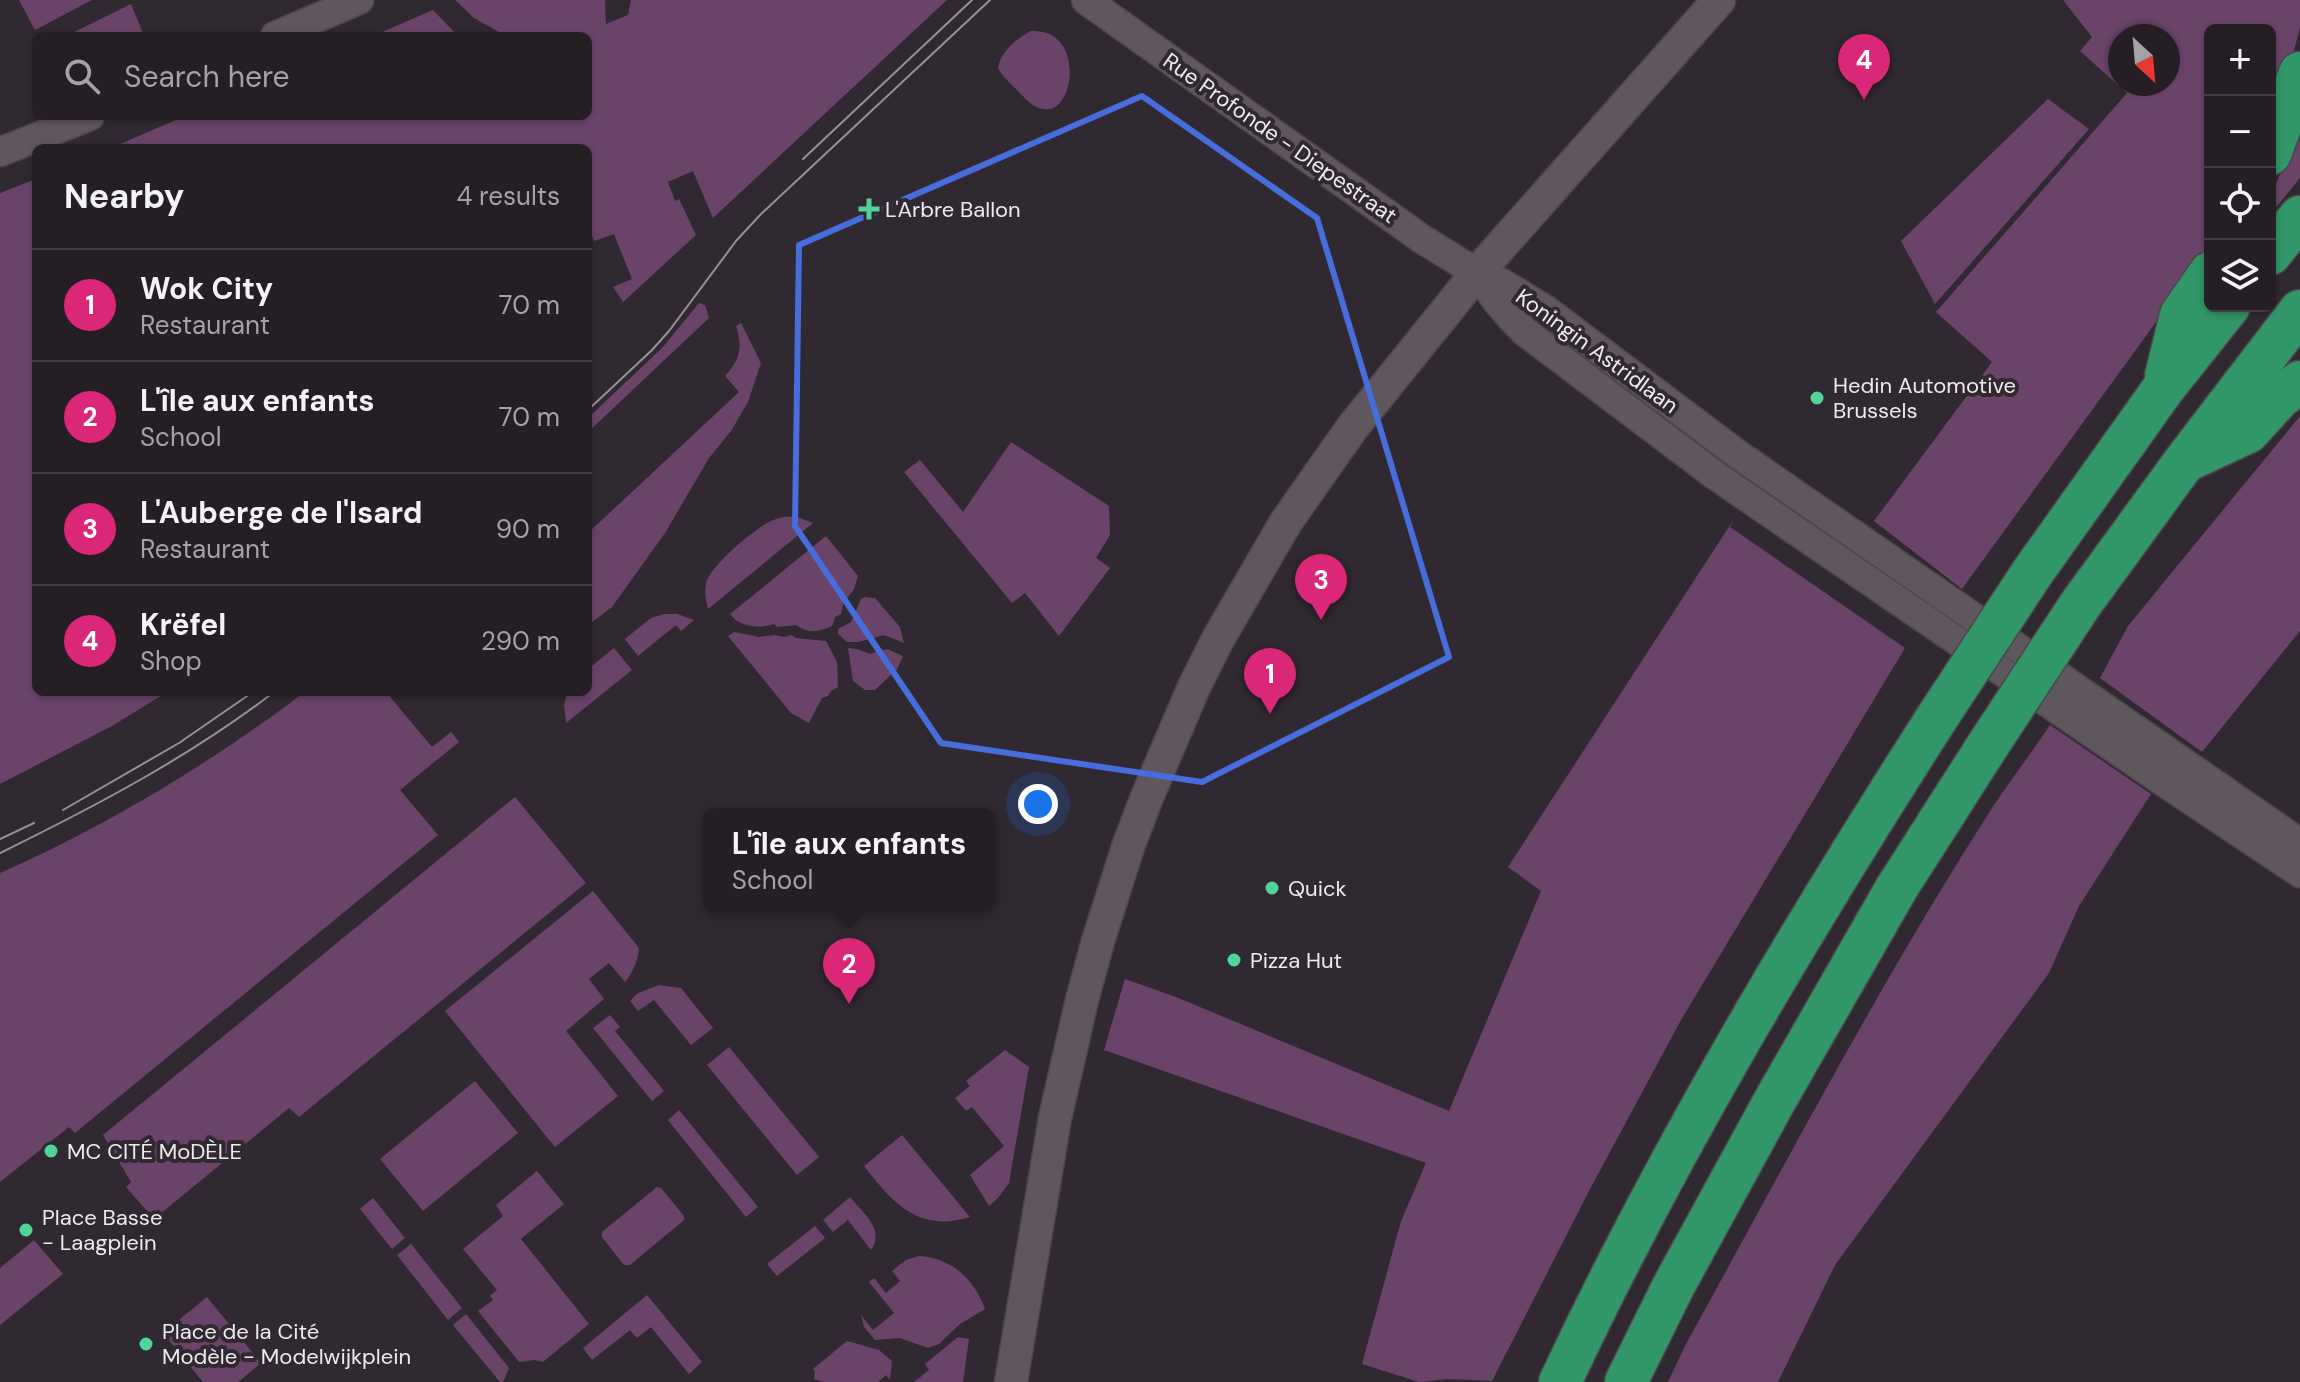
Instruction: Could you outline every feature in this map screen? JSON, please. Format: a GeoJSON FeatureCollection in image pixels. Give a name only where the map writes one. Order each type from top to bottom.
{"type":"FeatureCollection","features":[{"type":"Feature","properties":{"kind":"highway"},"geometry":{"type":"LineString","coordinates":[[2276,138],[2300,73]]}},
{"type":"Feature","properties":{"kind":"highway"},"geometry":{"type":"LineString","coordinates":[[2276,247],[2300,217]]}},
{"type":"Feature","properties":{"kind":"highway"},"geometry":{"type":"LineString","coordinates":[[2163,389],[2181,315],[2204,282]]}},
{"type":"Feature","properties":{"kind":"highway"},"geometry":{"type":"LineString","coordinates":[[1626,1382],[1673,1287],[1774,1102],[1896,889],[2080,605],[2300,311]]}},
{"type":"Feature","properties":{"kind":"highway"},"geometry":{"type":"LineString","coordinates":[[1560,1382],[1661,1183],[1850,852],[2032,573],[2163,389],[2224,312]]}},
{"type":"Feature","properties":{"kind":"highway"},"geometry":{"type":"LineString","coordinates":[[2185,461],[2248,432],[2280,397],[2300,382]]}},
{"type":"Feature","properties":{"kind":"main road"},"geometry":{"type":"LineString","coordinates":[[1011,1382],[1055,1118],[1082,1000],[1129,844],[1180,718],[1240,602],[1312,482],[1368,407],[1477,273],[1719,0]]}},
{"type":"Feature","properties":{"kind":"street"},"geometry":{"type":"LineString","coordinates":[[284,32],[359,0]]}},
{"type":"Feature","properties":{"kind":"street","name":"Rue Profonde - Diepestraat"},"geometry":{"type":"LineString","coordinates":[[1086,0],[1422,239],[1477,273]]}},
{"type":"Feature","properties":{"kind":"street"},"geometry":{"type":"LineString","coordinates":[[0,152],[80,120]]}},
{"type":"Feature","properties":{"kind":"street","name":"Koningin Astridlaan"},"geometry":{"type":"LineString","coordinates":[[1477,273],[1502,283],[1546,310],[1736,453],[2300,843]]}},
{"type":"Feature","properties":{"kind":"street","name":"Koningin Astridlaan"},"geometry":{"type":"LineString","coordinates":[[1477,273],[1498,304],[1525,332],[1716,476],[2300,873]]}},
{"type":"Feature","properties":{"kind":"highlighted area"},"geometry":{"type":"Polygon","coordinates":[[[1142,96],[1317,218],[1449,657],[1202,782],[941,743],[795,526],[799,245],[1142,96]]]}},
{"type":"Feature","properties":{"kind":"shaded area"},"geometry":{"type":"Polygon","coordinates":[[[19,0],[92,0],[35,30],[19,0]]]}},
{"type":"Feature","properties":{"kind":"shaded area"},"geometry":{"type":"Polygon","coordinates":[[[455,0],[605,0],[606,24],[628,15],[631,0],[947,0],[713,218],[693,171],[668,182],[675,201],[679,199],[696,235],[623,302],[613,287],[632,279],[614,234],[594,241],[592,236],[592,144],[120,144],[176,120],[592,120],[592,32],[499,32],[474,18],[455,0]]]}},
{"type":"Feature","properties":{"kind":"shaded area"},"geometry":{"type":"Polygon","coordinates":[[[2063,0],[2300,0],[2300,27],[2276,107],[2276,24],[2204,24],[2204,254],[1962,589],[1874,521],[1992,362],[1936,312],[2124,96],[2180,96],[2180,24],[2108,24],[2108,76],[2080,51],[2092,37],[2063,0]]]}},
{"type":"Feature","properties":{"kind":"shaded area"},"geometry":{"type":"Polygon","coordinates":[[[131,4],[142,32],[74,32],[131,4]]]}},
{"type":"Feature","properties":{"kind":"shaded area"},"geometry":{"type":"Polygon","coordinates":[[[433,10],[454,32],[382,32],[433,10]]]}},
{"type":"Feature","properties":{"kind":"shaded area"},"geometry":{"type":"Polygon","coordinates":[[[1031,31],[1048,33],[1060,42],[1067,54],[1070,68],[1065,95],[1058,105],[1049,109],[1031,104],[998,68],[1010,46],[1031,31]]]}},
{"type":"Feature","properties":{"kind":"shaded area"},"geometry":{"type":"Polygon","coordinates":[[[2048,99],[2089,129],[1935,304],[1901,241],[2048,99]]]}},
{"type":"Feature","properties":{"kind":"shaded area"},"geometry":{"type":"Polygon","coordinates":[[[2300,127],[2300,178],[2276,208],[2276,184],[2300,127]]]}},
{"type":"Feature","properties":{"kind":"shaded area"},"geometry":{"type":"Polygon","coordinates":[[[32,181],[32,696],[161,696],[112,726],[0,784],[0,193],[32,181]]]}},
{"type":"Feature","properties":{"kind":"shaded area"},"geometry":{"type":"Polygon","coordinates":[[[699,303],[705,305],[709,318],[592,428],[592,414],[663,347],[699,303]]]}},
{"type":"Feature","properties":{"kind":"shaded area"},"geometry":{"type":"Polygon","coordinates":[[[1530,315],[1944,612],[1943,616],[1731,472],[1528,317],[1530,315]]]}},
{"type":"Feature","properties":{"kind":"shaded area"},"geometry":{"type":"Polygon","coordinates":[[[741,323],[761,363],[748,402],[731,431],[709,458],[665,533],[612,607],[592,622],[592,529],[739,392],[725,376],[739,353],[736,326],[741,323]]]}},
{"type":"Feature","properties":{"kind":"shaded area"},"geometry":{"type":"Polygon","coordinates":[[[2300,416],[2300,631],[2202,752],[2100,678],[2128,626],[2300,416]]]}},
{"type":"Feature","properties":{"kind":"shaded area"},"geometry":{"type":"Polygon","coordinates":[[[1011,442],[1109,506],[1110,535],[1096,558],[1110,568],[1059,636],[1025,593],[1012,603],[904,472],[920,460],[963,512],[1011,442]]]}},
{"type":"Feature","properties":{"kind":"shaded area"},"geometry":{"type":"Polygon","coordinates":[[[797,517],[813,523],[708,609],[706,583],[724,558],[744,539],[771,521],[797,517]]]}},
{"type":"Feature","properties":{"kind":"shaded area"},"geometry":{"type":"Polygon","coordinates":[[[1734,519],[1730,527],[1905,648],[1681,1020],[1492,1381],[1449,1379],[1419,1382],[1362,1364],[1401,1221],[1426,1163],[1104,1050],[1125,979],[1176,997],[1449,1111],[1541,891],[1508,867],[1734,519]]]}},
{"type":"Feature","properties":{"kind":"shaded area"},"geometry":{"type":"Polygon","coordinates":[[[826,536],[858,576],[841,614],[835,617],[832,626],[814,631],[796,625],[750,626],[730,614],[826,536]]]}},
{"type":"Feature","properties":{"kind":"shaded area"},"geometry":{"type":"Polygon","coordinates":[[[875,598],[900,627],[904,643],[884,635],[847,642],[838,634],[838,629],[851,622],[861,599],[875,598]]]}},
{"type":"Feature","properties":{"kind":"shaded area"},"geometry":{"type":"Polygon","coordinates":[[[677,614],[694,620],[681,631],[676,625],[638,656],[625,639],[651,618],[677,614]]]}},
{"type":"Feature","properties":{"kind":"shaded area"},"geometry":{"type":"Polygon","coordinates":[[[734,632],[759,637],[791,635],[826,641],[837,662],[838,687],[822,698],[809,723],[791,713],[728,636],[734,632]]]}},
{"type":"Feature","properties":{"kind":"shaded area"},"geometry":{"type":"Polygon","coordinates":[[[614,648],[632,670],[566,723],[566,696],[592,696],[592,666],[614,648]]]}},
{"type":"Feature","properties":{"kind":"shaded area"},"geometry":{"type":"Polygon","coordinates":[[[848,648],[870,654],[887,649],[903,656],[897,669],[875,690],[865,690],[853,681],[848,648]]]}},
{"type":"Feature","properties":{"kind":"shaded area"},"geometry":{"type":"Polygon","coordinates":[[[299,696],[389,696],[432,747],[451,732],[459,742],[400,790],[438,835],[75,1133],[69,1127],[0,1182],[0,873],[91,829],[150,796],[299,696]]]}},
{"type":"Feature","properties":{"kind":"shaded area"},"geometry":{"type":"Polygon","coordinates":[[[2050,725],[2151,794],[2079,906],[2049,973],[1835,1265],[1778,1382],[1668,1382],[1874,1004],[1994,805],[2050,725]]]}},
{"type":"Feature","properties":{"kind":"shaded area"},"geometry":{"type":"Polygon","coordinates":[[[515,797],[586,883],[299,1117],[289,1108],[154,1219],[126,1187],[131,1182],[103,1135],[515,797]]]}},
{"type":"Feature","properties":{"kind":"shaded area"},"geometry":{"type":"Polygon","coordinates":[[[593,891],[639,948],[635,966],[625,982],[609,963],[589,979],[604,999],[566,1031],[618,1096],[555,1147],[445,1011],[593,891]]]}},
{"type":"Feature","properties":{"kind":"shaded area"},"geometry":{"type":"Polygon","coordinates":[[[659,985],[681,988],[713,1028],[691,1045],[654,1000],[638,1011],[630,1001],[638,993],[659,985]]]}},
{"type":"Feature","properties":{"kind":"shaded area"},"geometry":{"type":"Polygon","coordinates":[[[610,1015],[620,1027],[615,1031],[664,1091],[652,1101],[593,1028],[610,1015]]]}},
{"type":"Feature","properties":{"kind":"shaded area"},"geometry":{"type":"Polygon","coordinates":[[[729,1047],[819,1157],[797,1175],[707,1065],[729,1047]]]}},
{"type":"Feature","properties":{"kind":"shaded area"},"geometry":{"type":"Polygon","coordinates":[[[1005,1050],[1029,1067],[1009,1183],[989,1206],[970,1175],[1004,1146],[972,1107],[966,1111],[955,1098],[970,1086],[966,1081],[1005,1050]]]}},
{"type":"Feature","properties":{"kind":"shaded area"},"geometry":{"type":"Polygon","coordinates":[[[475,1081],[518,1133],[423,1211],[380,1159],[475,1081]]]}},
{"type":"Feature","properties":{"kind":"shaded area"},"geometry":{"type":"Polygon","coordinates":[[[679,1110],[758,1207],[746,1217],[668,1120],[679,1110]]]}},
{"type":"Feature","properties":{"kind":"shaded area"},"geometry":{"type":"Polygon","coordinates":[[[902,1135],[970,1217],[952,1221],[921,1218],[885,1192],[864,1166],[902,1135]]]}},
{"type":"Feature","properties":{"kind":"shaded area"},"geometry":{"type":"Polygon","coordinates":[[[537,1171],[564,1204],[521,1239],[589,1324],[543,1362],[519,1362],[478,1311],[493,1300],[490,1296],[497,1290],[463,1249],[503,1216],[496,1205],[537,1171]]]}},
{"type":"Feature","properties":{"kind":"shaded area"},"geometry":{"type":"Polygon","coordinates":[[[657,1187],[684,1216],[684,1220],[630,1265],[624,1265],[602,1237],[602,1232],[657,1187]]]}},
{"type":"Feature","properties":{"kind":"shaded area"},"geometry":{"type":"Polygon","coordinates":[[[850,1197],[874,1228],[875,1243],[871,1250],[848,1220],[833,1232],[823,1220],[850,1197]]]}},
{"type":"Feature","properties":{"kind":"shaded area"},"geometry":{"type":"Polygon","coordinates":[[[373,1198],[405,1238],[392,1249],[360,1209],[373,1198]]]}},
{"type":"Feature","properties":{"kind":"shaded area"},"geometry":{"type":"Polygon","coordinates":[[[815,1226],[825,1238],[777,1276],[767,1264],[815,1226]]]}},
{"type":"Feature","properties":{"kind":"shaded area"},"geometry":{"type":"Polygon","coordinates":[[[34,1240],[63,1274],[0,1325],[0,1268],[34,1240]]]}},
{"type":"Feature","properties":{"kind":"shaded area"},"geometry":{"type":"Polygon","coordinates":[[[411,1244],[462,1308],[448,1320],[397,1255],[411,1244]]]}},
{"type":"Feature","properties":{"kind":"shaded area"},"geometry":{"type":"Polygon","coordinates":[[[919,1256],[942,1261],[960,1272],[975,1288],[985,1309],[960,1324],[939,1344],[928,1348],[900,1338],[875,1340],[864,1327],[861,1315],[873,1330],[894,1313],[869,1282],[874,1278],[886,1293],[900,1281],[892,1271],[906,1260],[919,1256]]]}},
{"type":"Feature","properties":{"kind":"shaded area"},"geometry":{"type":"Polygon","coordinates":[[[647,1295],[702,1362],[689,1374],[651,1327],[637,1338],[630,1330],[592,1360],[583,1348],[647,1295]]]}},
{"type":"Feature","properties":{"kind":"shaded area"},"geometry":{"type":"Polygon","coordinates":[[[207,1297],[261,1363],[238,1382],[203,1382],[163,1333],[207,1297]]]}},
{"type":"Feature","properties":{"kind":"shaded area"},"geometry":{"type":"Polygon","coordinates":[[[466,1314],[509,1368],[503,1382],[453,1325],[466,1314]]]}},
{"type":"Feature","properties":{"kind":"shaded area"},"geometry":{"type":"Polygon","coordinates":[[[958,1337],[969,1339],[963,1382],[914,1382],[929,1370],[925,1364],[958,1337]]]}},
{"type":"Feature","properties":{"kind":"shaded area"},"geometry":{"type":"Polygon","coordinates":[[[847,1341],[879,1350],[892,1361],[890,1380],[886,1375],[878,1382],[824,1382],[814,1379],[813,1369],[847,1341]]]}},
{"type":"Feature","properties":{"kind":"tram line"},"geometry":{"type":"LineString","coordinates":[[803,159],[972,0]]}},
{"type":"Feature","properties":{"kind":"tram line"},"geometry":{"type":"LineString","coordinates":[[592,406],[669,331],[736,241],[761,214],[990,0]]}},
{"type":"Feature","properties":{"kind":"tram line"},"geometry":{"type":"LineString","coordinates":[[63,810],[179,743],[247,696]]}},
{"type":"Feature","properties":{"kind":"tram line"},"geometry":{"type":"LineString","coordinates":[[0,853],[141,779],[209,738],[269,696]]}},
{"type":"Feature","properties":{"kind":"tram line"},"geometry":{"type":"LineString","coordinates":[[0,839],[34,823]]}},
{"type":"Feature","properties":{"kind":"place","name":"Krëfel"},"geometry":{"type":"Point","coordinates":[1864,100]}},
{"type":"Feature","properties":{"kind":"place","name":"L'Arbre Ballon"},"geometry":{"type":"Point","coordinates":[869,209]}},
{"type":"Feature","properties":{"kind":"place","name":"Hedin Automotive Brussels"},"geometry":{"type":"Point","coordinates":[1817,398]}},
{"type":"Feature","properties":{"kind":"place","name":"L'Auberge de l'Isard"},"geometry":{"type":"Point","coordinates":[1321,620]}},
{"type":"Feature","properties":{"kind":"place","name":"Wok City"},"geometry":{"type":"Point","coordinates":[1270,714]}},
{"type":"Feature","properties":{"kind":"place","name":"Quick"},"geometry":{"type":"Point","coordinates":[1272,888]}},
{"type":"Feature","properties":{"kind":"place","name":"Pizza Hut"},"geometry":{"type":"Point","coordinates":[1234,960]}},
{"type":"Feature","properties":{"kind":"place","name":"L'île aux enfants"},"geometry":{"type":"Point","coordinates":[849,1004]}},
{"type":"Feature","properties":{"kind":"place","name":"MC CITÉ MoDÈLE"},"geometry":{"type":"Point","coordinates":[51,1151]}},
{"type":"Feature","properties":{"kind":"place","name":"Place Basse - Laagplein"},"geometry":{"type":"Point","coordinates":[26,1230]}},
{"type":"Feature","properties":{"kind":"place","name":"Place de la Cité Modèle - Modelwijkplein"},"geometry":{"type":"Point","coordinates":[146,1344]}}]}
